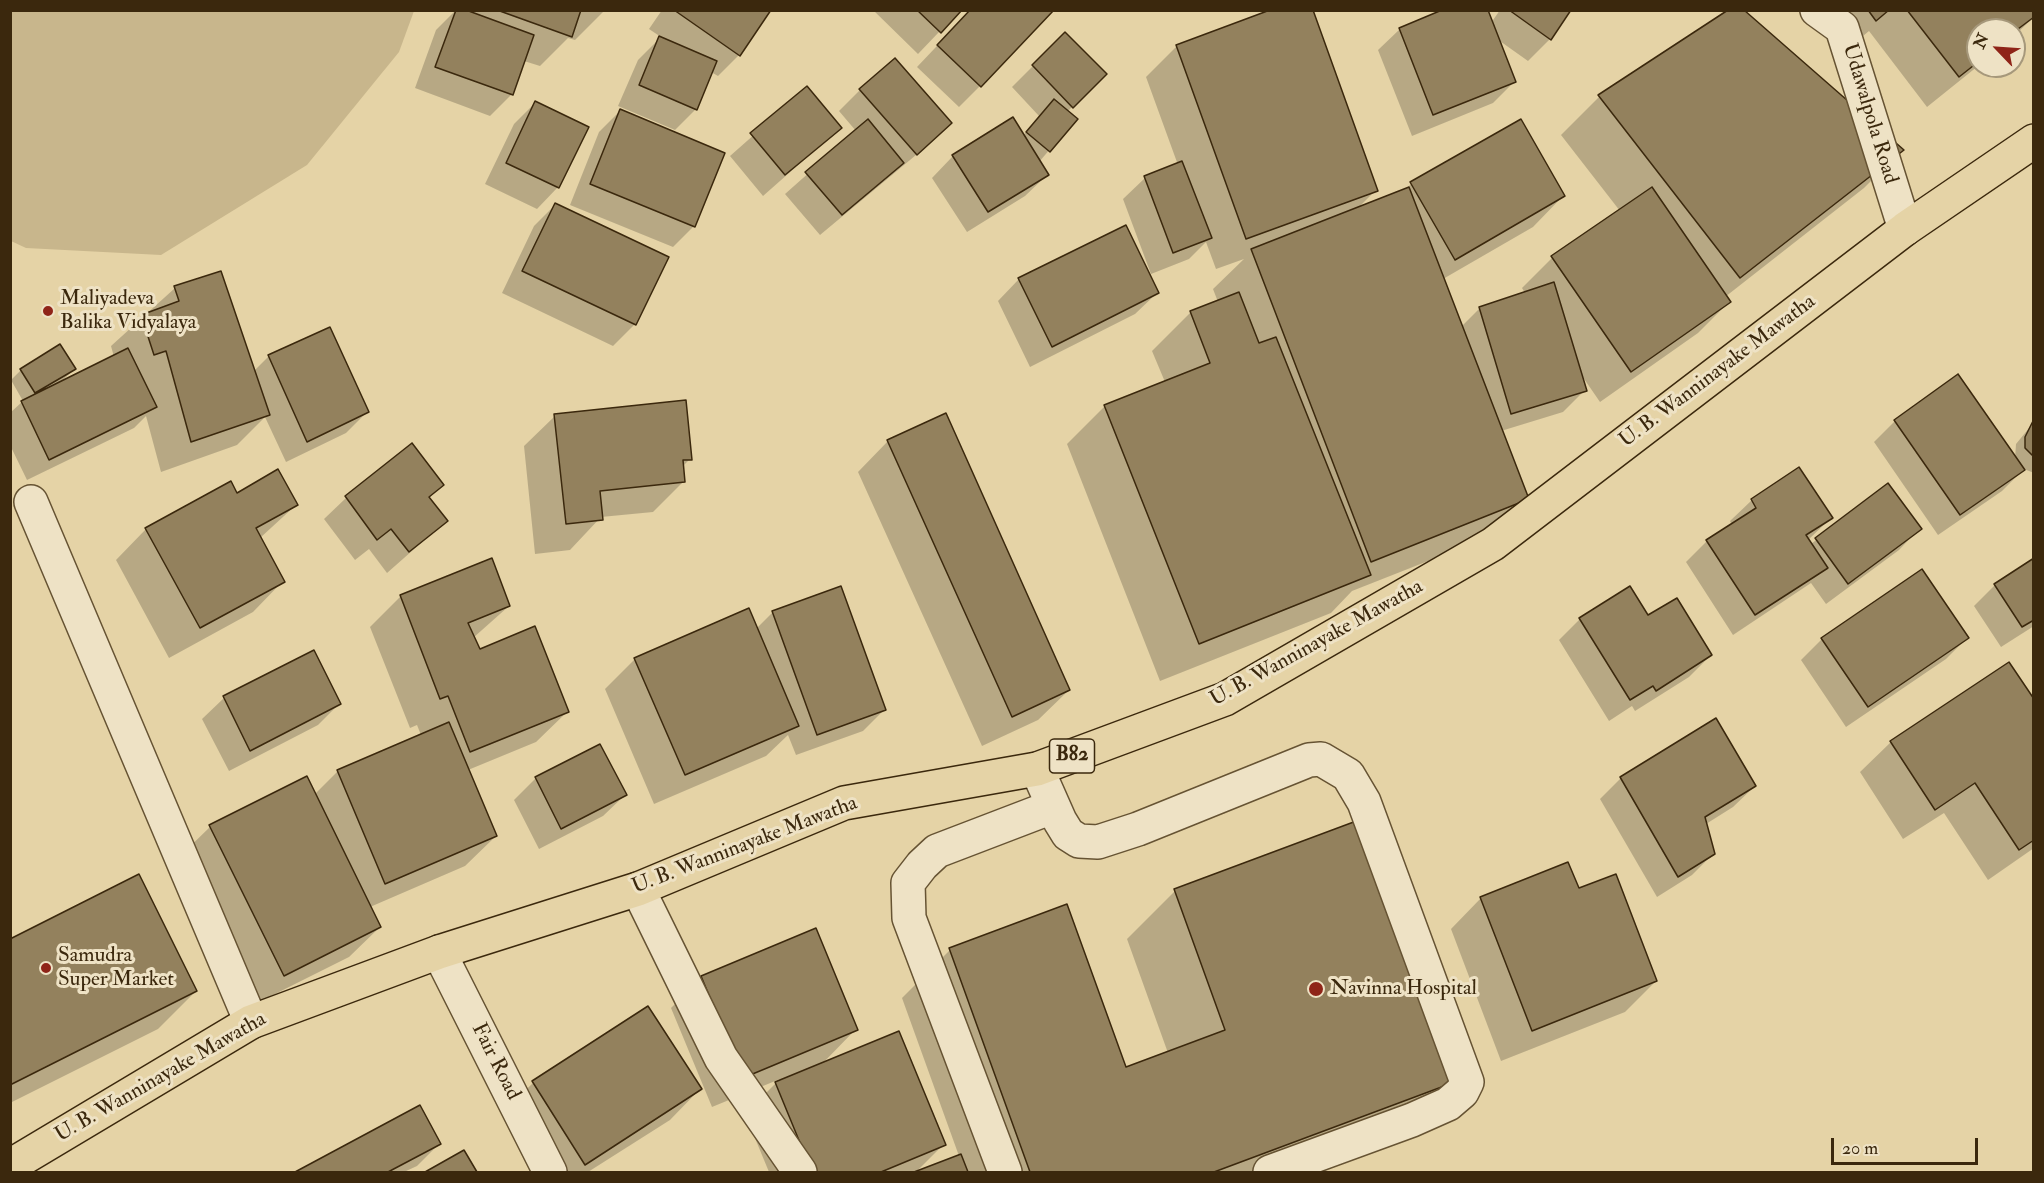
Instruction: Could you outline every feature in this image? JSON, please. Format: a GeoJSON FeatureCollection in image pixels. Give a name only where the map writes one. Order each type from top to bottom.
{"type":"FeatureCollection","features":[{"type":"Feature","properties":{"kind":"main road","name":"U. B. Wanninayake Mawatha"},"geometry":{"type":"LineString","coordinates":[[10,1166],[251,1022],[439,952],[638,889],[844,803],[1037,769],[1225,699],[1493,544],[1905,229],[2034,141]]}},
{"type":"Feature","properties":{"kind":"street","name":"Udawalpola Road"},"geometry":{"type":"LineString","coordinates":[[1817,10],[1842,28],[1905,229]]}},
{"type":"Feature","properties":{"kind":"street"},"geometry":{"type":"LineString","coordinates":[[31,501],[251,1022]]}},
{"type":"Feature","properties":{"kind":"street"},"geometry":{"type":"LineString","coordinates":[[1037,769],[1052,807],[1068,834],[1079,842],[1098,842],[1309,760],[1321,759],[1348,776],[1364,802],[1467,1082],[1462,1092],[1448,1104],[1314,1165],[1270,1173]]}},
{"type":"Feature","properties":{"kind":"street"},"geometry":{"type":"LineString","coordinates":[[1005,1173],[909,918],[908,883],[937,851],[1052,807]]}},
{"type":"Feature","properties":{"kind":"street"},"geometry":{"type":"LineString","coordinates":[[638,889],[721,1058],[800,1173]]}},
{"type":"Feature","properties":{"kind":"street","name":"Fair Road"},"geometry":{"type":"LineString","coordinates":[[439,952],[550,1173]]}},
{"type":"Feature","properties":{"kind":"shaded area"},"geometry":{"type":"Polygon","coordinates":[[[10,11],[414,11],[399,52],[307,165],[161,255],[26,248],[11,241],[10,11]]]}},
{"type":"Feature","properties":{"kind":"building"},"geometry":{"type":"Polygon","coordinates":[[[456,10],[466,10],[534,35],[513,95],[435,67],[456,10]]]}},
{"type":"Feature","properties":{"kind":"building"},"geometry":{"type":"Polygon","coordinates":[[[497,10],[581,10],[572,37],[497,10]]]}},
{"type":"Feature","properties":{"kind":"building"},"geometry":{"type":"Polygon","coordinates":[[[674,10],[771,10],[740,56],[674,10]]]}},
{"type":"Feature","properties":{"kind":"building"},"geometry":{"type":"Polygon","coordinates":[[[917,10],[962,10],[941,33],[917,10]]]}},
{"type":"Feature","properties":{"kind":"building"},"geometry":{"type":"Polygon","coordinates":[[[970,10],[1054,10],[981,87],[937,45],[970,10]]]}},
{"type":"Feature","properties":{"kind":"building"},"geometry":{"type":"Polygon","coordinates":[[[1270,10],[1313,10],[1378,191],[1246,239],[1176,45],[1270,10]]]}},
{"type":"Feature","properties":{"kind":"building"},"geometry":{"type":"Polygon","coordinates":[[[1442,10],[1488,10],[1516,82],[1433,115],[1399,28],[1442,10]]]}},
{"type":"Feature","properties":{"kind":"building"},"geometry":{"type":"Polygon","coordinates":[[[1509,10],[1571,10],[1551,40],[1509,10]]]}},
{"type":"Feature","properties":{"kind":"building"},"geometry":{"type":"Polygon","coordinates":[[[1728,10],[1744,10],[1904,150],[1740,278],[1598,95],[1728,10]]]}},
{"type":"Feature","properties":{"kind":"building"},"geometry":{"type":"Polygon","coordinates":[[[1868,10],[1889,10],[1876,21],[1868,10]]]}},
{"type":"Feature","properties":{"kind":"building"},"geometry":{"type":"Polygon","coordinates":[[[1907,10],[2034,10],[2034,17],[2026,23],[2026,18],[1966,18],[1966,71],[1959,77],[1907,10]]]}},
{"type":"Feature","properties":{"kind":"building"},"geometry":{"type":"Polygon","coordinates":[[[1065,32],[1107,74],[1073,108],[1032,65],[1065,32]]]}},
{"type":"Feature","properties":{"kind":"building"},"geometry":{"type":"Polygon","coordinates":[[[659,36],[717,61],[697,110],[639,85],[659,36]]]}},
{"type":"Feature","properties":{"kind":"building"},"geometry":{"type":"Polygon","coordinates":[[[895,58],[952,123],[917,155],[859,89],[895,58]]]}},
{"type":"Feature","properties":{"kind":"building"},"geometry":{"type":"Polygon","coordinates":[[[807,86],[842,128],[785,175],[750,133],[807,86]]]}},
{"type":"Feature","properties":{"kind":"building"},"geometry":{"type":"Polygon","coordinates":[[[1054,99],[1078,119],[1050,152],[1026,132],[1054,99]]]}},
{"type":"Feature","properties":{"kind":"building"},"geometry":{"type":"Polygon","coordinates":[[[535,101],[589,127],[559,188],[506,163],[535,101]]]}},
{"type":"Feature","properties":{"kind":"building"},"geometry":{"type":"Polygon","coordinates":[[[620,109],[725,153],[695,227],[590,184],[620,109]]]}},
{"type":"Feature","properties":{"kind":"building"},"geometry":{"type":"Polygon","coordinates":[[[1013,117],[1049,175],[988,212],[952,155],[1013,117]]]}},
{"type":"Feature","properties":{"kind":"building"},"geometry":{"type":"Polygon","coordinates":[[[868,119],[904,163],[842,215],[805,172],[868,119]]]}},
{"type":"Feature","properties":{"kind":"building"},"geometry":{"type":"Polygon","coordinates":[[[1521,119],[1565,196],[1455,260],[1410,182],[1521,119]]]}},
{"type":"Feature","properties":{"kind":"building"},"geometry":{"type":"Polygon","coordinates":[[[1182,161],[1212,238],[1173,253],[1144,176],[1182,161]]]}},
{"type":"Feature","properties":{"kind":"building"},"geometry":{"type":"Polygon","coordinates":[[[1409,187],[1529,499],[1371,562],[1251,249],[1409,187]]]}},
{"type":"Feature","properties":{"kind":"building"},"geometry":{"type":"Polygon","coordinates":[[[1652,187],[1731,302],[1631,372],[1551,256],[1652,187]]]}},
{"type":"Feature","properties":{"kind":"building"},"geometry":{"type":"Polygon","coordinates":[[[555,203],[669,257],[636,325],[522,271],[555,203]]]}},
{"type":"Feature","properties":{"kind":"building"},"geometry":{"type":"Polygon","coordinates":[[[1126,225],[1159,293],[1052,347],[1018,278],[1126,225]]]}},
{"type":"Feature","properties":{"kind":"building"},"geometry":{"type":"Polygon","coordinates":[[[221,271],[270,415],[191,442],[166,351],[154,355],[141,315],[179,301],[174,286],[221,271]]]}},
{"type":"Feature","properties":{"kind":"building"},"geometry":{"type":"Polygon","coordinates":[[[1554,282],[1587,391],[1511,414],[1479,307],[1554,282]]]}},
{"type":"Feature","properties":{"kind":"building"},"geometry":{"type":"Polygon","coordinates":[[[1239,292],[1259,343],[1276,337],[1371,575],[1199,644],[1104,405],[1210,363],[1190,311],[1239,292]]]}},
{"type":"Feature","properties":{"kind":"building"},"geometry":{"type":"Polygon","coordinates":[[[330,327],[369,412],[307,442],[268,355],[330,327]]]}},
{"type":"Feature","properties":{"kind":"building"},"geometry":{"type":"Polygon","coordinates":[[[60,344],[76,369],[35,393],[20,369],[60,344]]]}},
{"type":"Feature","properties":{"kind":"building"},"geometry":{"type":"Polygon","coordinates":[[[128,348],[157,407],[49,460],[21,401],[128,348]]]}},
{"type":"Feature","properties":{"kind":"building"},"geometry":{"type":"Polygon","coordinates":[[[1958,374],[2025,470],[1960,515],[1894,420],[1958,374]]]}},
{"type":"Feature","properties":{"kind":"building"},"geometry":{"type":"Polygon","coordinates":[[[686,400],[692,460],[683,460],[685,482],[600,491],[603,520],[566,524],[554,414],[686,400]]]}},
{"type":"Feature","properties":{"kind":"building"},"geometry":{"type":"Polygon","coordinates":[[[946,413],[1070,690],[1012,717],[887,440],[946,413]]]}},
{"type":"Feature","properties":{"kind":"building"},"geometry":{"type":"Polygon","coordinates":[[[2034,420],[2034,457],[2025,448],[2025,437],[2034,420]]]}},
{"type":"Feature","properties":{"kind":"building"},"geometry":{"type":"Polygon","coordinates":[[[412,443],[444,485],[429,497],[448,521],[409,552],[391,529],[377,540],[345,496],[412,443]]]}},
{"type":"Feature","properties":{"kind":"building"},"geometry":{"type":"Polygon","coordinates":[[[1799,467],[1833,518],[1806,535],[1828,568],[1755,615],[1706,540],[1756,508],[1751,499],[1799,467]]]}},
{"type":"Feature","properties":{"kind":"building"},"geometry":{"type":"Polygon","coordinates":[[[278,469],[298,505],[256,528],[285,582],[200,628],[145,528],[231,481],[237,493],[278,469]]]}},
{"type":"Feature","properties":{"kind":"building"},"geometry":{"type":"Polygon","coordinates":[[[1888,483],[1922,529],[1848,584],[1815,538],[1888,483]]]}},
{"type":"Feature","properties":{"kind":"building"},"geometry":{"type":"Polygon","coordinates":[[[492,558],[510,606],[468,623],[480,649],[535,626],[569,712],[470,752],[448,696],[440,699],[400,595],[492,558]]]}},
{"type":"Feature","properties":{"kind":"building"},"geometry":{"type":"Polygon","coordinates":[[[2034,558],[2034,620],[2022,627],[1994,584],[2034,558]]]}},
{"type":"Feature","properties":{"kind":"building"},"geometry":{"type":"Polygon","coordinates":[[[1922,569],[1969,638],[1868,707],[1821,638],[1922,569]]]}},
{"type":"Feature","properties":{"kind":"building"},"geometry":{"type":"Polygon","coordinates":[[[841,586],[886,710],[817,735],[772,611],[841,586]]]}},
{"type":"Feature","properties":{"kind":"building"},"geometry":{"type":"Polygon","coordinates":[[[1630,586],[1648,615],[1677,598],[1712,655],[1656,691],[1653,686],[1630,700],[1579,618],[1630,586]]]}},
{"type":"Feature","properties":{"kind":"building"},"geometry":{"type":"Polygon","coordinates":[[[749,608],[799,726],[685,775],[634,658],[749,608]]]}},
{"type":"Feature","properties":{"kind":"building"},"geometry":{"type":"Polygon","coordinates":[[[314,650],[341,704],[250,751],[223,696],[314,650]]]}},
{"type":"Feature","properties":{"kind":"building"},"geometry":{"type":"Polygon","coordinates":[[[2009,662],[2034,699],[2034,840],[2019,850],[1975,783],[1935,810],[1890,741],[2009,662]]]}},
{"type":"Feature","properties":{"kind":"building"},"geometry":{"type":"Polygon","coordinates":[[[1716,718],[1756,786],[1705,817],[1715,854],[1678,877],[1620,777],[1716,718]]]}},
{"type":"Feature","properties":{"kind":"building"},"geometry":{"type":"Polygon","coordinates":[[[449,722],[497,836],[385,884],[337,770],[449,722]]]}},
{"type":"Feature","properties":{"kind":"building"},"geometry":{"type":"Polygon","coordinates":[[[600,744],[627,795],[561,829],[535,777],[600,744]]]}},
{"type":"Feature","properties":{"kind":"building"},"geometry":{"type":"Polygon","coordinates":[[[307,776],[381,927],[284,976],[209,825],[307,776]]]}},
{"type":"Feature","properties":{"kind":"building","name":"Navinna Hospital"},"geometry":{"type":"Polygon","coordinates":[[[1359,820],[1455,1082],[1214,1172],[1030,1172],[949,948],[1067,904],[1126,1067],[1225,1030],[1174,889],[1359,820]]]}},
{"type":"Feature","properties":{"kind":"building"},"geometry":{"type":"Polygon","coordinates":[[[1568,862],[1579,888],[1616,874],[1657,981],[1532,1031],[1480,897],[1568,862]]]}},
{"type":"Feature","properties":{"kind":"building"},"geometry":{"type":"Polygon","coordinates":[[[139,874],[197,991],[10,1085],[10,939],[139,874]]]}},
{"type":"Feature","properties":{"kind":"building"},"geometry":{"type":"Polygon","coordinates":[[[816,928],[858,1030],[743,1078],[701,976],[816,928]]]}},
{"type":"Feature","properties":{"kind":"building"},"geometry":{"type":"Polygon","coordinates":[[[648,1006],[702,1089],[585,1165],[532,1081],[648,1006]]]}},
{"type":"Feature","properties":{"kind":"building"},"geometry":{"type":"Polygon","coordinates":[[[899,1031],[946,1145],[881,1172],[812,1172],[775,1082],[899,1031]]]}},
{"type":"Feature","properties":{"kind":"building"},"geometry":{"type":"Polygon","coordinates":[[[420,1105],[441,1144],[388,1172],[295,1172],[420,1105]]]}},
{"type":"Feature","properties":{"kind":"building"},"geometry":{"type":"Polygon","coordinates":[[[464,1150],[477,1172],[425,1172],[464,1150]]]}},
{"type":"Feature","properties":{"kind":"building"},"geometry":{"type":"Polygon","coordinates":[[[961,1154],[968,1172],[914,1172],[961,1154]]]}},
{"type":"Feature","properties":{"kind":"place","name":"Maliyadeva Balika Vidyalaya"},"geometry":{"type":"Point","coordinates":[48,311]}},
{"type":"Feature","properties":{"kind":"place","name":"Samudra Super Market"},"geometry":{"type":"Point","coordinates":[46,968]}},
{"type":"Feature","properties":{"kind":"place","name":"Navinna Hospital"},"geometry":{"type":"Point","coordinates":[1316,989]}}]}
